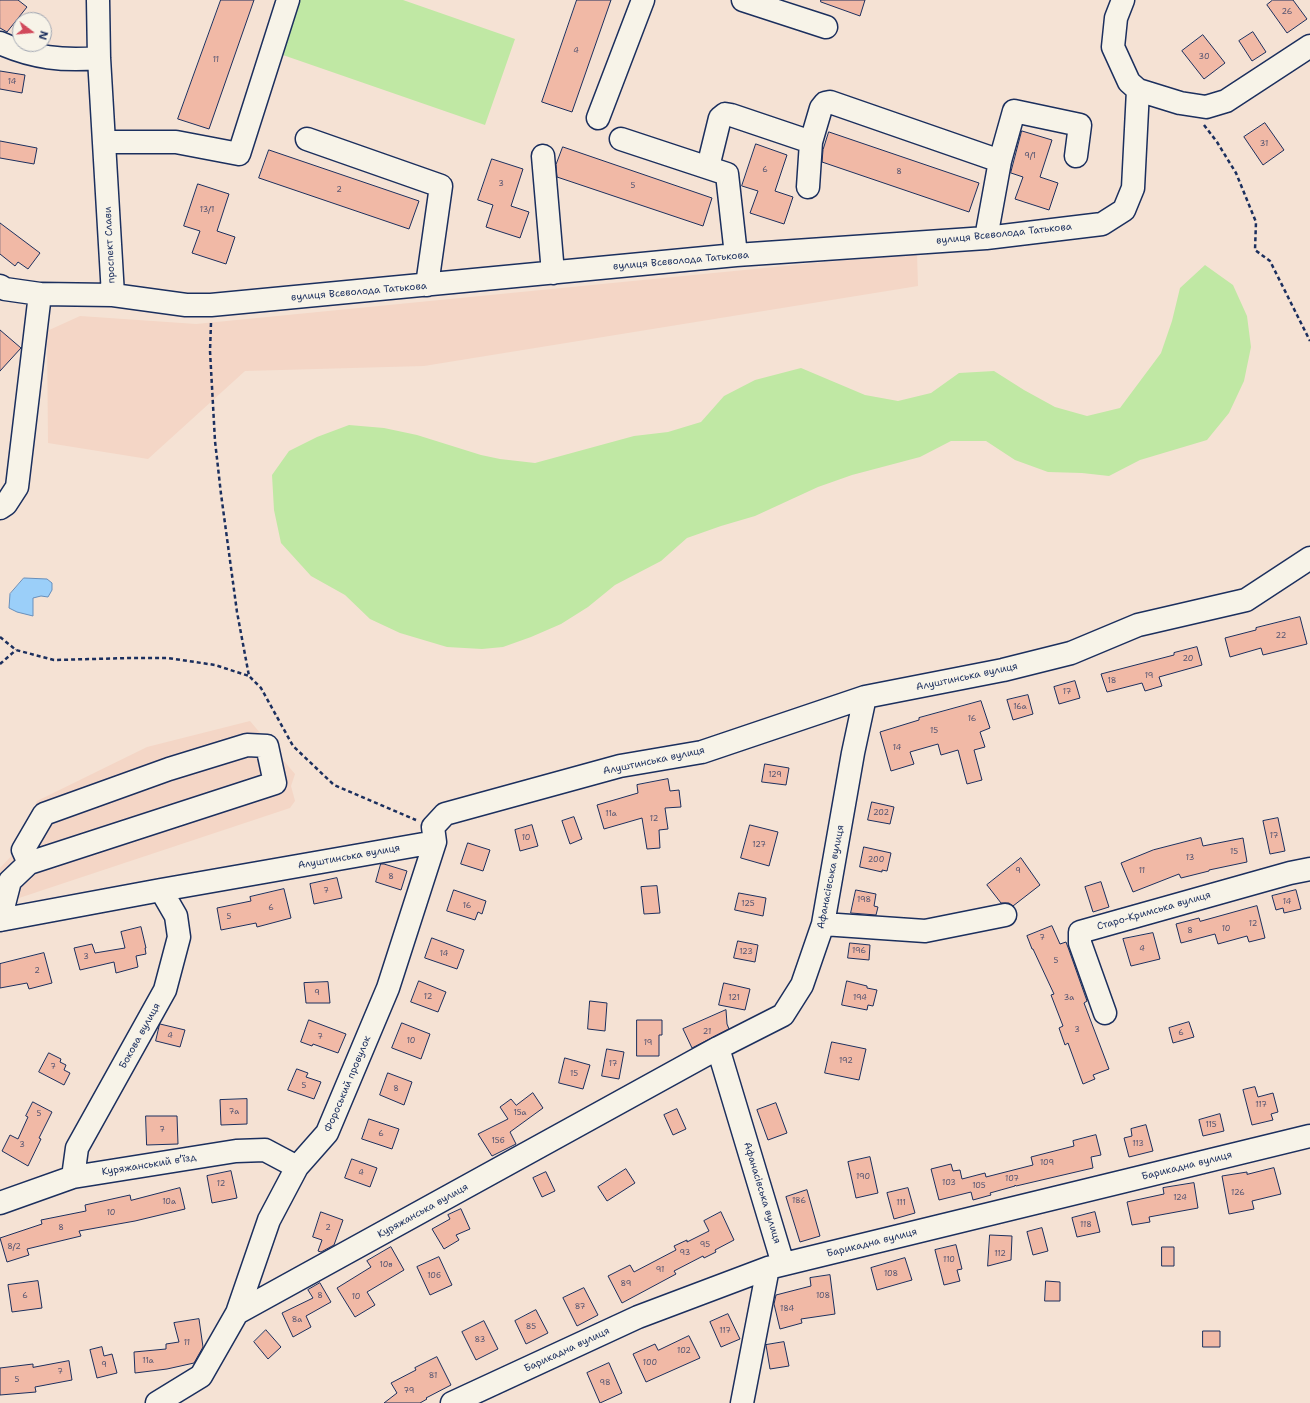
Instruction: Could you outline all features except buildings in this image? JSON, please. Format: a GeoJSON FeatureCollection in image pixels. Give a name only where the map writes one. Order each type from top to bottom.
{"type":"FeatureCollection","features":[{"type":"Feature","properties":{"kind":"street","name":"проспект Слави"},"geometry":{"type":"LineString","coordinates":[[0,286],[5,289],[40,294],[113,294],[99,58],[98,0]]}},
{"type":"Feature","properties":{"kind":"street"},"geometry":{"type":"LineString","coordinates":[[104,142],[176,142],[239,154],[288,0]]}},
{"type":"Feature","properties":{"kind":"street"},"geometry":{"type":"LineString","coordinates":[[598,118],[643,0]]}},
{"type":"Feature","properties":{"kind":"street"},"geometry":{"type":"LineString","coordinates":[[743,0],[826,27]]}},
{"type":"Feature","properties":{"kind":"street"},"geometry":{"type":"LineString","coordinates":[[1122,0],[1116,18],[1113,47],[1129,82],[1138,90],[1180,103],[1206,107],[1226,101],[1310,46]]}},
{"type":"Feature","properties":{"kind":"street"},"geometry":{"type":"LineString","coordinates":[[0,43],[32,55],[54,59],[76,60],[99,58]]}},
{"type":"Feature","properties":{"kind":"street","name":"вулиця Всеволода Татькова"},"geometry":{"type":"LineString","coordinates":[[113,294],[186,305],[211,305],[736,255],[986,238],[1102,224],[1124,210],[1133,188],[1138,90]]}},
{"type":"Feature","properties":{"kind":"street"},"geometry":{"type":"LineString","coordinates":[[808,187],[810,142],[821,108],[826,103],[830,102],[1000,161]]}},
{"type":"Feature","properties":{"kind":"street"},"geometry":{"type":"LineString","coordinates":[[986,238],[1000,161],[1014,111],[1080,125],[1076,156]]}},
{"type":"Feature","properties":{"kind":"street"},"geometry":{"type":"LineString","coordinates":[[708,167],[720,118],[725,114],[810,142]]}},
{"type":"Feature","properties":{"kind":"street"},"geometry":{"type":"LineString","coordinates":[[307,139],[441,186],[427,285]]}},
{"type":"Feature","properties":{"kind":"street"},"geometry":{"type":"LineString","coordinates":[[621,139],[727,174],[736,255]]}},
{"type":"Feature","properties":{"kind":"street"},"geometry":{"type":"LineString","coordinates":[[543,156],[553,273]]}},
{"type":"Feature","properties":{"kind":"street"},"geometry":{"type":"LineString","coordinates":[[0,508],[6,504],[17,487],[40,294]]}},
{"type":"Feature","properties":{"kind":"street","name":"Алуштинська вулиця"},"geometry":{"type":"LineString","coordinates":[[0,920],[161,890],[434,835],[445,814],[620,766],[702,752],[865,698],[1003,670],[1071,653],[1138,625],[1246,600],[1310,558]]}},
{"type":"Feature","properties":{"kind":"street","name":"Афанасівська вулиця"},"geometry":{"type":"LineString","coordinates":[[742,1403],[776,1266],[718,1048],[782,1015],[802,985],[823,924],[853,753],[865,698]]}},
{"type":"Feature","properties":{"kind":"street"},"geometry":{"type":"LineString","coordinates":[[0,920],[10,880],[29,863],[275,783],[267,746],[247,745],[169,769],[44,814],[23,850],[29,863]]}},
{"type":"Feature","properties":{"kind":"street","name":"Фороський провулок"},"geometry":{"type":"LineString","coordinates":[[238,1313],[269,1220],[297,1167],[327,1133],[388,988],[434,835]]}},
{"type":"Feature","properties":{"kind":"street","name":"Старо-Кримська вулиця"},"geometry":{"type":"LineString","coordinates":[[1105,1013],[1080,943],[1080,932],[1290,873],[1310,869]]}},
{"type":"Feature","properties":{"kind":"street","name":"Бокова вулиця"},"geometry":{"type":"LineString","coordinates":[[73,1177],[77,1148],[166,990],[179,937],[176,916],[161,890]]}},
{"type":"Feature","properties":{"kind":"street"},"geometry":{"type":"LineString","coordinates":[[823,924],[925,931],[1005,915]]}},
{"type":"Feature","properties":{"kind":"street","name":"Куряжанська вулиця"},"geometry":{"type":"LineString","coordinates":[[238,1313],[718,1048]]}},
{"type":"Feature","properties":{"kind":"street","name":"Барикадна вулиця"},"geometry":{"type":"LineString","coordinates":[[452,1403],[638,1317],[776,1266],[1310,1136]]}},
{"type":"Feature","properties":{"kind":"street","name":"Куряжанський в’їзд"},"geometry":{"type":"LineString","coordinates":[[0,1203],[73,1177],[236,1150],[265,1150],[297,1167]]}},
{"type":"Feature","properties":{"kind":"street"},"geometry":{"type":"LineString","coordinates":[[157,1403],[202,1376],[238,1313]]}},
{"type":"Feature","properties":{"kind":"path"},"geometry":{"type":"LineString","coordinates":[[1203,124],[1217,142],[1236,173],[1256,222],[1255,250],[1270,262],[1310,341]]}},
{"type":"Feature","properties":{"kind":"path"},"geometry":{"type":"LineString","coordinates":[[211,305],[210,351],[215,441],[237,612],[249,676]]}},
{"type":"Feature","properties":{"kind":"path"},"geometry":{"type":"LineString","coordinates":[[0,637],[16,650],[54,660],[168,658],[216,665],[249,676],[261,688],[293,746],[334,785],[380,806],[434,835]]}},
{"type":"Feature","properties":{"kind":"path"},"geometry":{"type":"LineString","coordinates":[[0,664],[16,650]]}},
{"type":"Feature","properties":{"kind":"shaded area"},"geometry":{"type":"Polygon","coordinates":[[[917,253],[918,286],[424,366],[245,371],[148,459],[48,443],[47,331],[80,316],[196,324],[917,253]]]}},
{"type":"Feature","properties":{"kind":"shaded area"},"geometry":{"type":"Polygon","coordinates":[[[250,721],[295,774],[291,786],[295,801],[290,808],[7,902],[0,903],[0,868],[17,850],[37,801],[147,747],[250,721]]]}},
{"type":"Feature","properties":{"kind":"green space"},"geometry":{"type":"Polygon","coordinates":[[[299,0],[403,0],[515,39],[485,125],[280,54],[299,0]]]}},
{"type":"Feature","properties":{"kind":"green space"},"geometry":{"type":"Polygon","coordinates":[[[1205,265],[1233,285],[1247,316],[1251,347],[1244,381],[1229,413],[1207,440],[1140,460],[1109,476],[1082,473],[1048,472],[1015,460],[986,441],[951,441],[920,457],[852,475],[818,487],[755,516],[687,538],[661,561],[615,585],[588,607],[561,624],[503,647],[482,649],[447,647],[400,633],[370,619],[345,595],[311,576],[281,543],[274,510],[272,475],[289,451],[317,437],[349,425],[384,428],[417,435],[481,455],[535,463],[634,436],[668,432],[701,422],[724,396],[755,380],[801,368],[865,395],[898,401],[931,393],[959,373],[994,371],[1055,407],[1087,416],[1120,408],[1161,353],[1172,321],[1180,288],[1205,265]]]}},
{"type":"Feature","properties":{"kind":"water"},"geometry":{"type":"Polygon","coordinates":[[[24,578],[47,579],[52,583],[52,590],[48,597],[41,596],[33,598],[33,616],[17,612],[9,608],[10,594],[24,578]]]}}]}
